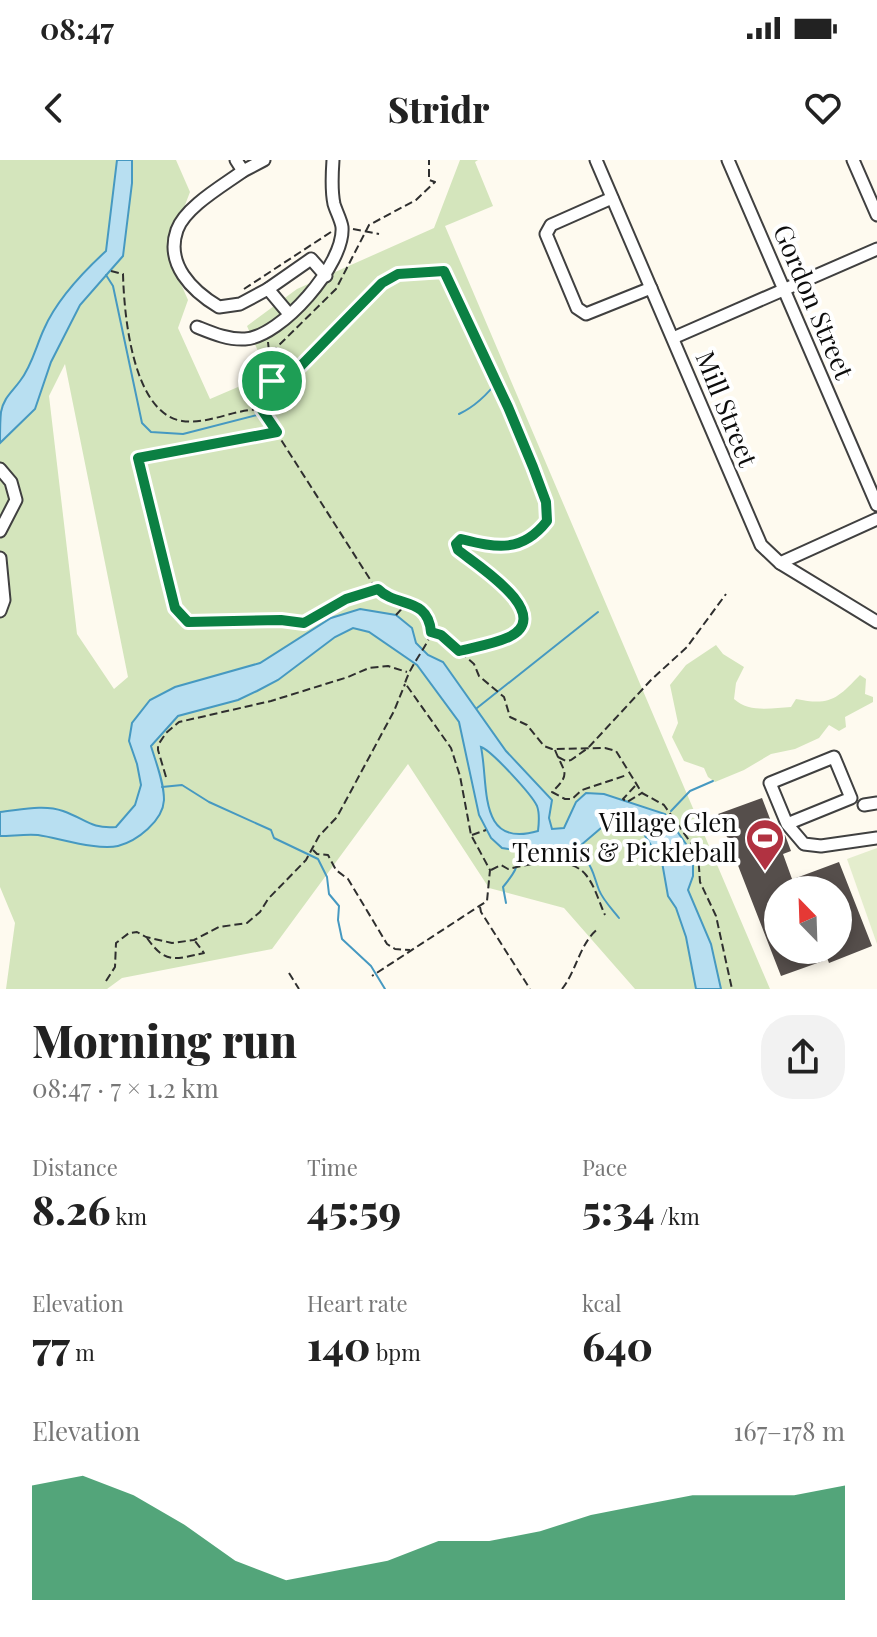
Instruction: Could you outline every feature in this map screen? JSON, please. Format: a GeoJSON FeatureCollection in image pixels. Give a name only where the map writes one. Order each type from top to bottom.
{"type":"FeatureCollection","features":[{"type":"Feature","properties":{"kind":"street"},"geometry":{"type":"LineString","coordinates":[[236,160],[243,171]]}},
{"type":"Feature","properties":{"kind":"street"},"geometry":{"type":"LineString","coordinates":[[264,160],[203,200],[185,218],[177,230],[175,259],[192,287],[219,307],[240,304],[311,259],[326,276]]}},
{"type":"Feature","properties":{"kind":"street"},"geometry":{"type":"LineString","coordinates":[[197,327],[219,336],[245,339],[266,333],[326,276],[342,228],[334,201],[333,160]]}},
{"type":"Feature","properties":{"kind":"street","name":"Mill Street"},"geometry":{"type":"LineString","coordinates":[[596,160],[761,545],[780,563],[877,622]]}},
{"type":"Feature","properties":{"kind":"street","name":"Gordon Street"},"geometry":{"type":"LineString","coordinates":[[728,160],[877,505]]}},
{"type":"Feature","properties":{"kind":"street"},"geometry":{"type":"LineString","coordinates":[[853,160],[877,215]]}},
{"type":"Feature","properties":{"kind":"street"},"geometry":{"type":"LineString","coordinates":[[612,198],[551,225],[546,234],[577,308],[586,314],[651,288]]}},
{"type":"Feature","properties":{"kind":"street"},"geometry":{"type":"LineString","coordinates":[[673,338],[877,249]]}},
{"type":"Feature","properties":{"kind":"street"},"geometry":{"type":"LineString","coordinates":[[268,289],[289,314]]}},
{"type":"Feature","properties":{"kind":"street"},"geometry":{"type":"LineString","coordinates":[[0,469],[11,482],[16,500],[0,530]]}},
{"type":"Feature","properties":{"kind":"street"},"geometry":{"type":"LineString","coordinates":[[780,563],[877,519]]}},
{"type":"Feature","properties":{"kind":"street"},"geometry":{"type":"LineString","coordinates":[[0,558],[4,600],[0,611]]}},
{"type":"Feature","properties":{"kind":"street"},"geometry":{"type":"LineString","coordinates":[[787,824],[851,798],[834,757],[770,783],[787,824],[804,844],[821,846],[877,838]]}},
{"type":"Feature","properties":{"kind":"street"},"geometry":{"type":"LineString","coordinates":[[864,805],[877,803]]}},
{"type":"Feature","properties":{"kind":"path"},"geometry":{"type":"LineString","coordinates":[[270,354],[336,289],[369,225],[386,213],[416,200],[435,182],[429,180],[429,160]]}},
{"type":"Feature","properties":{"kind":"path"},"geometry":{"type":"LineString","coordinates":[[262,410],[286,381],[382,283],[398,274],[452,270]]}},
{"type":"Feature","properties":{"kind":"path"},"geometry":{"type":"LineString","coordinates":[[111,271],[123,274],[124,305],[134,365],[153,400],[166,414],[181,421],[216,420],[254,409],[262,410]]}},
{"type":"Feature","properties":{"kind":"path"},"geometry":{"type":"LineString","coordinates":[[444,271],[533,467],[546,502],[547,521],[539,531],[514,546],[490,547],[461,539],[456,544],[458,550],[513,592],[523,613],[522,624],[508,638],[459,651]]}},
{"type":"Feature","properties":{"kind":"path"},"geometry":{"type":"LineString","coordinates":[[106,981],[115,967],[116,943],[122,937],[137,932],[172,943],[194,940],[219,927],[247,923],[306,860],[319,836],[337,817],[394,711],[409,670],[431,632],[430,622],[420,609],[385,596],[378,589],[262,410],[260,401],[272,381],[266,333]]}},
{"type":"Feature","properties":{"kind":"path"},"geometry":{"type":"LineString","coordinates":[[272,381],[286,381]]}},
{"type":"Feature","properties":{"kind":"path"},"geometry":{"type":"LineString","coordinates":[[277,432],[138,458],[175,608],[188,622],[281,620],[304,623],[346,599],[378,589]]}},
{"type":"Feature","properties":{"kind":"path"},"geometry":{"type":"LineString","coordinates":[[558,757],[571,760],[588,748],[651,680],[687,647],[726,594]]}},
{"type":"Feature","properties":{"kind":"path"},"geometry":{"type":"LineString","coordinates":[[396,615],[408,602]]}},
{"type":"Feature","properties":{"kind":"path"},"geometry":{"type":"LineString","coordinates":[[431,632],[441,635],[474,664],[479,676],[504,697],[510,717],[527,725],[544,746],[616,751],[642,793],[664,805],[698,853],[700,882],[716,916],[732,989]]}},
{"type":"Feature","properties":{"kind":"path"},"geometry":{"type":"LineString","coordinates":[[166,777],[158,745],[179,722],[271,701],[369,668],[388,666],[409,670]]}},
{"type":"Feature","properties":{"kind":"path"},"geometry":{"type":"LineString","coordinates":[[372,976],[487,901],[490,870],[471,835],[460,776],[451,748],[405,683]]}},
{"type":"Feature","properties":{"kind":"path"},"geometry":{"type":"LineString","coordinates":[[554,749],[566,777],[552,792],[565,799],[572,799],[582,790],[629,774]]}},
{"type":"Feature","properties":{"kind":"path"},"geometry":{"type":"LineString","coordinates":[[636,785],[623,799],[627,802],[642,793]]}},
{"type":"Feature","properties":{"kind":"path"},"geometry":{"type":"LineString","coordinates":[[471,835],[486,830]]}},
{"type":"Feature","properties":{"kind":"path"},"geometry":{"type":"LineString","coordinates":[[312,850],[328,855],[387,944],[395,949],[412,950]]}},
{"type":"Feature","properties":{"kind":"path"},"geometry":{"type":"LineString","coordinates":[[490,870],[501,865],[508,869],[566,863],[578,867],[588,877],[605,915]]}},
{"type":"Feature","properties":{"kind":"path"},"geometry":{"type":"LineString","coordinates":[[480,906],[530,989]]}},
{"type":"Feature","properties":{"kind":"path"},"geometry":{"type":"LineString","coordinates":[[562,989],[581,958],[590,934],[599,928]]}},
{"type":"Feature","properties":{"kind":"path"},"geometry":{"type":"LineString","coordinates":[[146,937],[161,955],[172,960],[204,953],[194,940]]}},
{"type":"Feature","properties":{"kind":"path"},"geometry":{"type":"LineString","coordinates":[[289,973],[299,989]]}},
{"type":"Feature","properties":{"kind":"green space"},"geometry":{"type":"Polygon","coordinates":[[[0,160],[176,160],[190,192],[167,252],[188,300],[178,328],[210,399],[268,374],[247,326],[297,289],[434,228],[460,160],[478,160],[475,162],[493,206],[445,226],[770,989],[635,989],[564,908],[489,888],[408,764],[272,949],[122,978],[107,989],[6,989],[15,923],[0,887],[0,160]],[[65,364],[49,396],[77,634],[114,689],[128,677],[65,364]]]}},
{"type":"Feature","properties":{"kind":"green space"},"geometry":{"type":"Polygon","coordinates":[[[716,645],[723,654],[744,667],[736,683],[734,699],[747,706],[761,709],[791,707],[796,699],[825,701],[839,695],[860,675],[866,679],[865,694],[873,697],[873,702],[845,717],[846,727],[839,731],[829,725],[819,738],[795,749],[771,754],[715,782],[708,777],[704,768],[684,761],[672,737],[678,723],[670,685],[686,665],[716,645]]]}},
{"type":"Feature","properties":{"kind":"green space"},"geometry":{"type":"Polygon","coordinates":[[[877,848],[877,944],[847,859],[877,848]]]}},
{"type":"Feature","properties":{"kind":"water"},"geometry":{"type":"Polygon","coordinates":[[[117,160],[132,160],[123,256],[80,305],[51,362],[35,409],[0,443],[2,407],[28,369],[49,318],[71,287],[106,251],[117,160]]]}},
{"type":"Feature","properties":{"kind":"water"},"geometry":{"type":"Polygon","coordinates":[[[360,609],[396,615],[412,628],[416,643],[428,655],[443,662],[506,751],[552,800],[549,818],[552,829],[564,828],[576,802],[586,793],[604,794],[665,814],[693,854],[693,876],[688,890],[711,944],[721,989],[696,989],[686,937],[676,908],[668,896],[662,862],[638,825],[614,817],[580,846],[562,855],[502,848],[491,838],[479,815],[459,722],[417,665],[369,632],[353,628],[257,691],[238,700],[178,716],[151,746],[163,786],[163,808],[148,829],[133,840],[110,847],[89,846],[38,835],[0,836],[0,812],[32,808],[56,809],[94,825],[116,827],[135,805],[141,785],[129,741],[132,723],[150,700],[175,687],[260,663],[331,618],[360,609]],[[481,747],[486,795],[495,822],[504,831],[518,834],[538,831],[539,812],[534,800],[494,756],[481,747]]]}},
{"type":"Feature","properties":{"kind":"building","name":"Village Glen Tennis & Pickleball"},"geometry":{"type":"Polygon","coordinates":[[[762,798],[777,837],[785,835],[791,851],[783,854],[791,876],[764,876],[764,932],[718,814],[762,798]]]}},
{"type":"Feature","properties":{"kind":"building"},"geometry":{"type":"Polygon","coordinates":[[[839,862],[844,876],[801,876],[839,862]]]}},
{"type":"Feature","properties":{"kind":"building"},"geometry":{"type":"Polygon","coordinates":[[[852,895],[872,946],[852,954],[852,895]]]}},
{"type":"Feature","properties":{"kind":"building","name":"Village Glen Tennis & Pickleball"},"geometry":{"type":"Polygon","coordinates":[[[776,964],[815,964],[781,976],[776,964]]]}},
{"type":"Feature","properties":{"kind":"waterway"},"geometry":{"type":"LineString","coordinates":[[106,275],[113,286],[142,423],[151,432],[183,434],[257,415]]}},
{"type":"Feature","properties":{"kind":"waterway"},"geometry":{"type":"LineString","coordinates":[[459,414],[481,399],[499,379]]}},
{"type":"Feature","properties":{"kind":"waterway"},"geometry":{"type":"LineString","coordinates":[[477,708],[598,612]]}},
{"type":"Feature","properties":{"kind":"waterway"},"geometry":{"type":"LineString","coordinates":[[671,811],[690,791],[713,781]]}},
{"type":"Feature","properties":{"kind":"waterway"},"geometry":{"type":"LineString","coordinates":[[162,787],[182,785],[209,802],[271,830],[274,838],[318,859],[327,877],[329,894],[339,906],[342,939],[371,966],[385,989]]}},
{"type":"Feature","properties":{"kind":"waterway"},"geometry":{"type":"LineString","coordinates":[[506,903],[503,887],[517,865],[518,850]]}},
{"type":"Feature","properties":{"kind":"waterway"},"geometry":{"type":"LineString","coordinates":[[569,851],[587,862],[601,894],[619,918]]}},
{"type":"Feature","properties":{"kind":"place","name":"Village Glen Tennis & Pickleball"},"geometry":{"type":"Point","coordinates":[765,872]}},
{"type":"Feature","properties":{"kind":"route"},"geometry":{"type":"LineString","coordinates":[[444,271],[508,407],[546,502],[547,521],[539,531],[514,546],[490,547],[461,539],[456,544],[458,550],[513,592],[523,613],[522,624],[516,632],[508,638],[459,651],[441,635],[431,632],[430,622],[420,609],[385,596],[378,589],[346,599],[304,623],[281,620],[188,622],[175,608],[138,458],[277,432],[262,410],[260,401],[272,381],[286,381],[382,283],[398,274],[444,271]]}}]}
